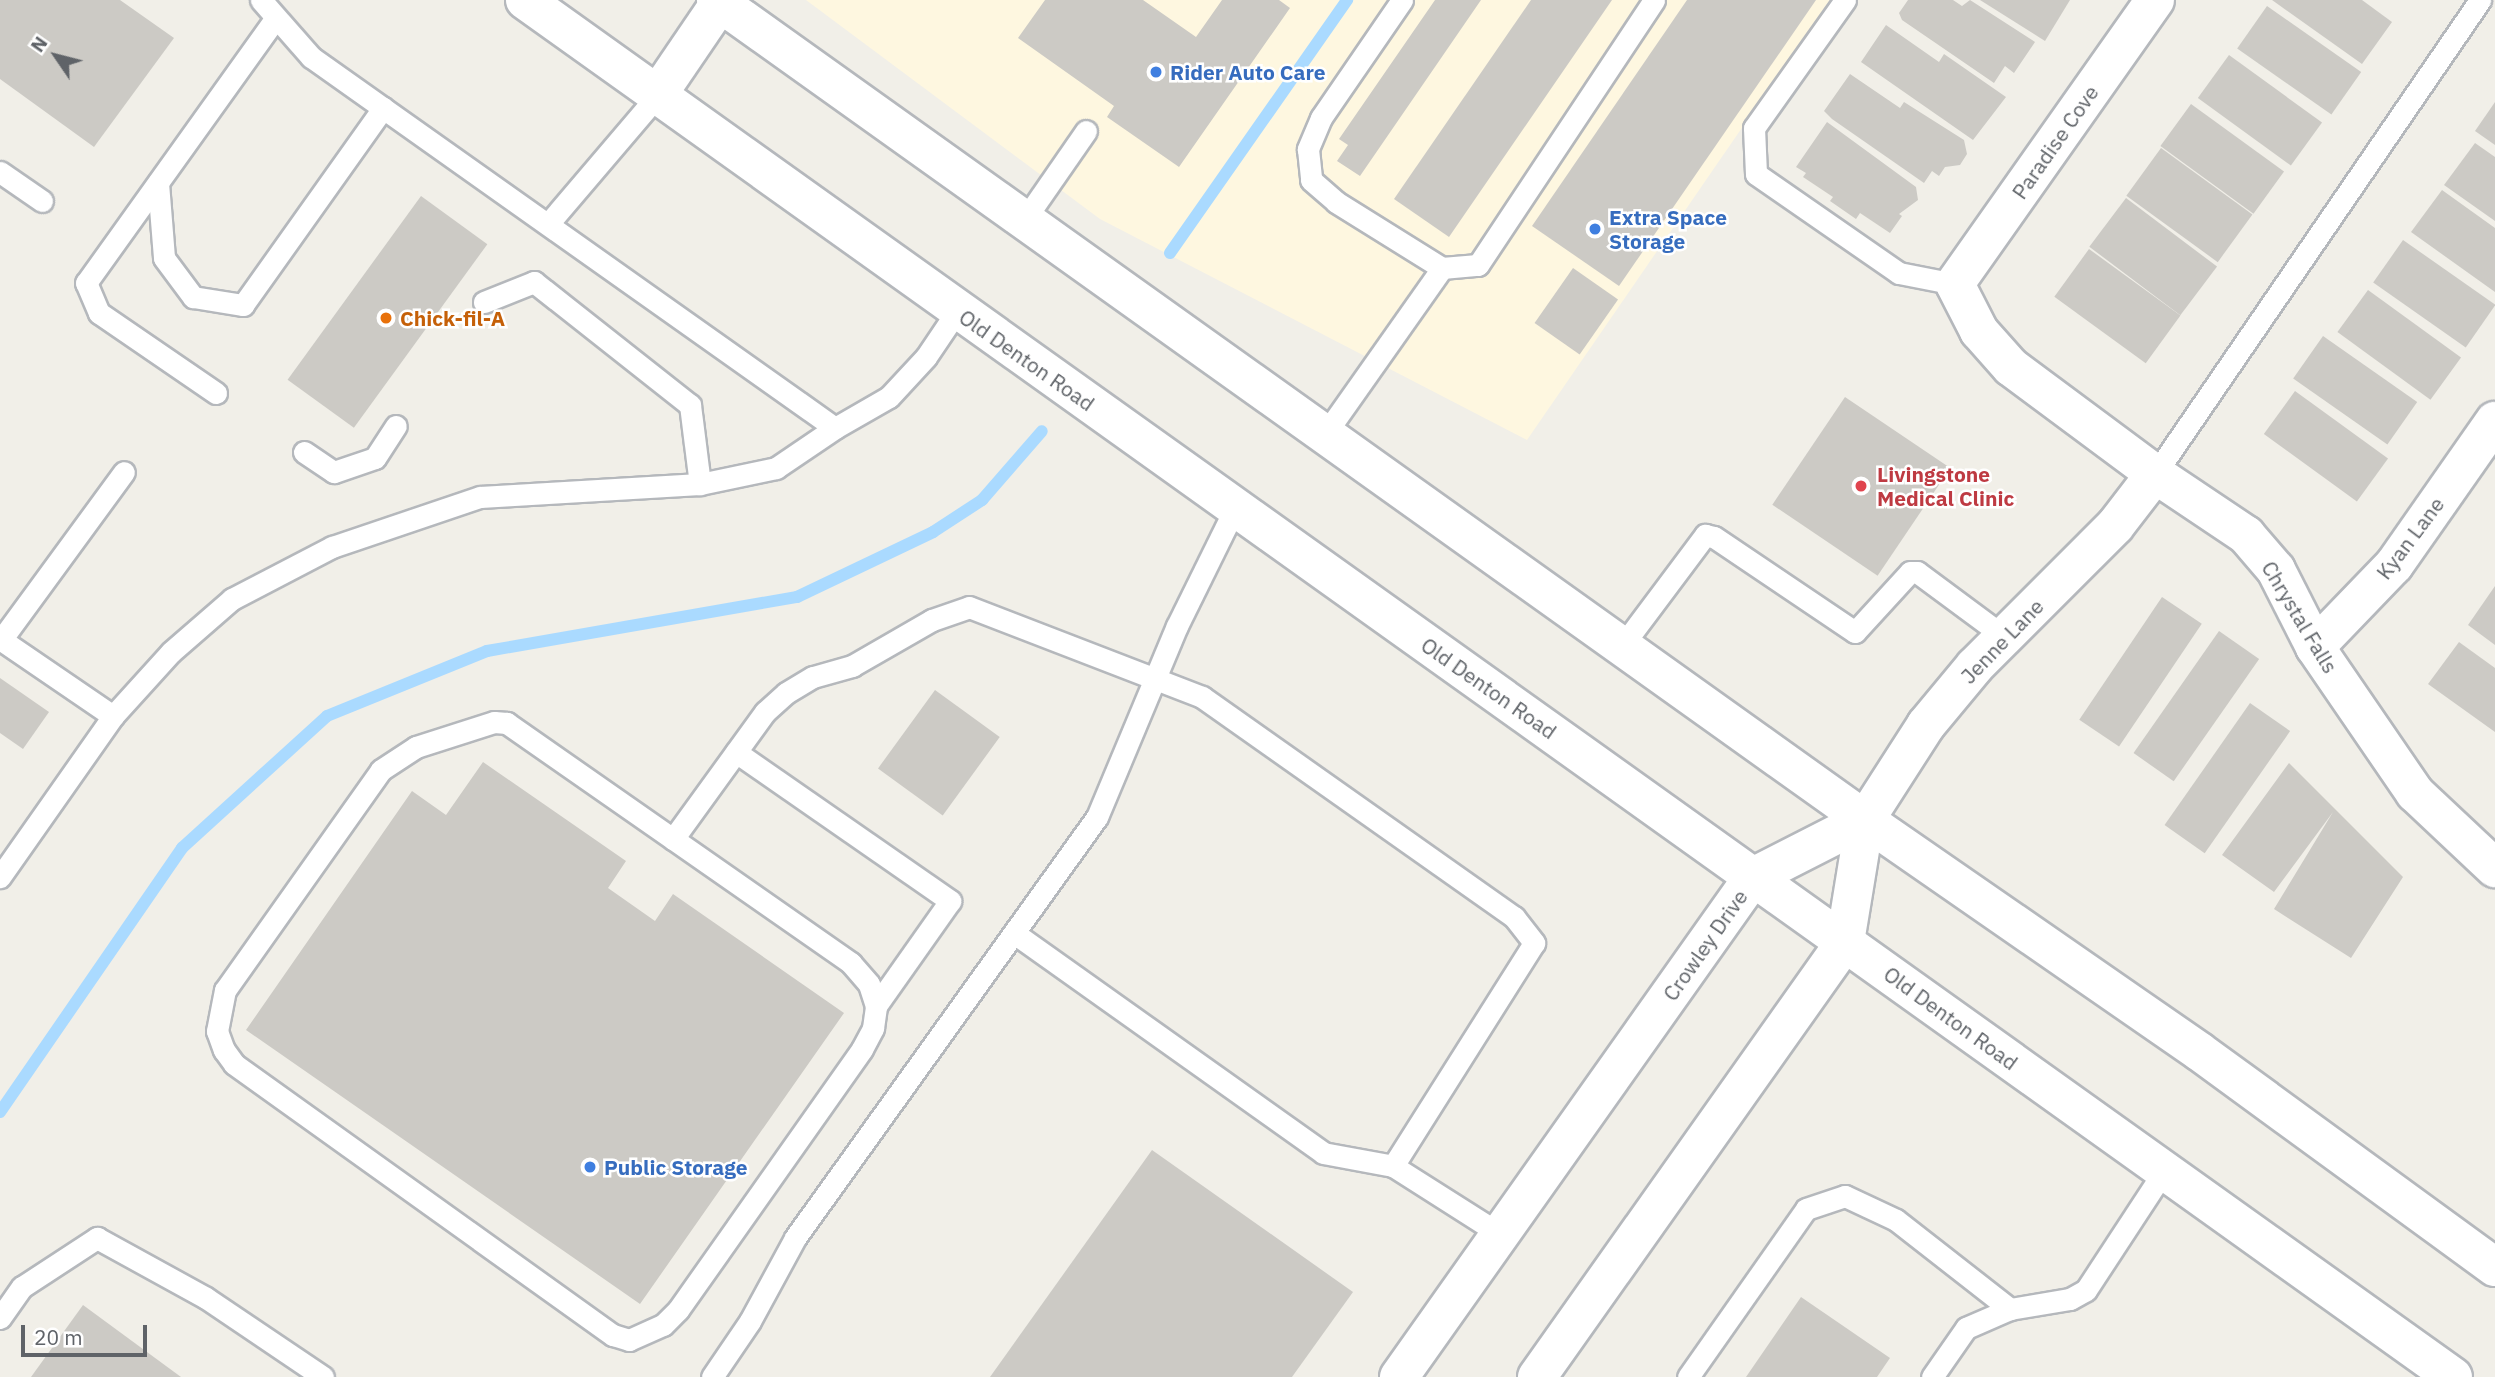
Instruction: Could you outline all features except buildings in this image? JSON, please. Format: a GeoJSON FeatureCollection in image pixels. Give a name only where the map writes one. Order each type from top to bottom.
{"type":"FeatureCollection","features":[{"type":"Feature","properties":{"kind":"main road","name":"Old Denton Road"},"geometry":{"type":"LineString","coordinates":[[525,0],[656,97],[2453,1377]]}},
{"type":"Feature","properties":{"kind":"main road","name":"Paradise Cove"},"geometry":{"type":"LineString","coordinates":[[1955,284],[2155,0]]}},
{"type":"Feature","properties":{"kind":"main road"},"geometry":{"type":"LineString","coordinates":[[656,97],[719,1],[1865,820],[2200,1052],[2495,1267]]}},
{"type":"Feature","properties":{"kind":"main road","name":"Chrystal Falls"},"geometry":{"type":"LineString","coordinates":[[1955,284],[1979,331],[2011,367],[2155,474],[2246,535],[2276,570],[2315,647],[2415,793],[2495,869]]}},
{"type":"Feature","properties":{"kind":"main road","name":"Kyan Lane"},"geometry":{"type":"LineString","coordinates":[[2315,647],[2394,565],[2495,421]]}},
{"type":"Feature","properties":{"kind":"main road","name":"Jenne Lane"},"geometry":{"type":"LineString","coordinates":[[1865,820],[1926,724],[2005,637],[2115,526],[2155,474]]}},
{"type":"Feature","properties":{"kind":"main road"},"geometry":{"type":"LineString","coordinates":[[1537,1377],[1845,942],[1865,820]]}},
{"type":"Feature","properties":{"kind":"main road","name":"Crowley Drive"},"geometry":{"type":"LineString","coordinates":[[1399,1377],[1753,877],[1865,820]]}},
{"type":"Feature","properties":{"kind":"lane"},"geometry":{"type":"LineString","coordinates":[[261,0],[312,57],[835,428]]}},
{"type":"Feature","properties":{"kind":"lane"},"geometry":{"type":"LineString","coordinates":[[1402,0],[1321,118],[1308,149],[1311,180],[1336,202],[1442,268],[1478,265],[1654,0]]}},
{"type":"Feature","properties":{"kind":"lane"},"geometry":{"type":"LineString","coordinates":[[1845,0],[1754,128],[1756,174],[1899,273],[1955,284]]}},
{"type":"Feature","properties":{"kind":"lane"},"geometry":{"type":"LineString","coordinates":[[2155,474],[2480,0]]}},
{"type":"Feature","properties":{"kind":"lane"},"geometry":{"type":"LineString","coordinates":[[216,393],[99,313],[86,284],[276,18]]}},
{"type":"Feature","properties":{"kind":"lane"},"geometry":{"type":"LineString","coordinates":[[548,225],[656,97]]}},
{"type":"Feature","properties":{"kind":"lane"},"geometry":{"type":"LineString","coordinates":[[158,183],[164,258],[193,297],[243,305],[383,108]]}},
{"type":"Feature","properties":{"kind":"lane"},"geometry":{"type":"LineString","coordinates":[[1026,219],[1086,131]]}},
{"type":"Feature","properties":{"kind":"lane"},"geometry":{"type":"LineString","coordinates":[[0,172],[42,201]]}},
{"type":"Feature","properties":{"kind":"lane"},"geometry":{"type":"LineString","coordinates":[[1325,434],[1442,268]]}},
{"type":"Feature","properties":{"kind":"lane"},"geometry":{"type":"LineString","coordinates":[[484,302],[534,282],[690,405],[700,484]]}},
{"type":"Feature","properties":{"kind":"lane"},"geometry":{"type":"LineString","coordinates":[[0,877],[113,716],[171,652],[232,599],[332,547],[480,497],[700,484],[776,468],[835,428],[889,397],[926,357],[957,311]]}},
{"type":"Feature","properties":{"kind":"lane"},"geometry":{"type":"LineString","coordinates":[[304,452],[334,472],[375,458],[396,426]]}},
{"type":"Feature","properties":{"kind":"lane"},"geometry":{"type":"LineString","coordinates":[[113,716],[0,639],[124,472]]}},
{"type":"Feature","properties":{"kind":"lane"},"geometry":{"type":"LineString","coordinates":[[712,1377],[750,1321],[795,1238],[1097,817],[1154,681],[1235,508]]}},
{"type":"Feature","properties":{"kind":"lane"},"geometry":{"type":"LineString","coordinates":[[1622,646],[1705,535],[1714,537],[1855,632],[1904,575],[1917,572],[2005,637]]}},
{"type":"Feature","properties":{"kind":"lane"},"geometry":{"type":"LineString","coordinates":[[673,839],[736,752],[786,693],[814,677],[852,666],[932,620],[969,607],[1154,681],[1202,697],[1514,917],[1534,943],[1393,1166]]}},
{"type":"Feature","properties":{"kind":"lane"},"geometry":{"type":"LineString","coordinates":[[494,722],[507,723],[673,839],[851,963],[869,984],[876,1006],[873,1028],[862,1049],[678,1310],[663,1325],[629,1340],[595,1324],[234,1064],[224,1050],[218,1031],[225,990],[381,770],[416,747],[494,722]]}},
{"type":"Feature","properties":{"kind":"lane"},"geometry":{"type":"LineString","coordinates":[[736,752],[950,901],[876,1006]]}},
{"type":"Feature","properties":{"kind":"lane"},"geometry":{"type":"LineString","coordinates":[[1014,933],[1322,1153],[1393,1166],[1500,1234]]}},
{"type":"Feature","properties":{"kind":"lane"},"geometry":{"type":"LineString","coordinates":[[1931,1377],[1966,1328],[2010,1308],[2070,1299],[2085,1290],[2164,1171]]}},
{"type":"Feature","properties":{"kind":"lane"},"geometry":{"type":"LineString","coordinates":[[1688,1377],[1806,1209],[1845,1196],[1896,1220],[2010,1308]]}},
{"type":"Feature","properties":{"kind":"lane"},"geometry":{"type":"LineString","coordinates":[[0,1318],[22,1287],[97,1238],[206,1298],[323,1377]]}},
{"type":"Feature","properties":{"kind":"shaded area"},"geometry":{"type":"Polygon","coordinates":[[[806,0],[1830,0],[1527,440],[1100,219],[806,0]]]}},
{"type":"Feature","properties":{"kind":"waterway"},"geometry":{"type":"LineString","coordinates":[[1170,253],[1347,0]]}},
{"type":"Feature","properties":{"kind":"waterway"},"geometry":{"type":"LineString","coordinates":[[0,1112],[182,848],[327,716],[487,651],[797,597],[933,532],[982,500],[1042,431]]}},
{"type":"Feature","properties":{"kind":"place","name":"Rider Auto Care"},"geometry":{"type":"Point","coordinates":[1156,72]}},
{"type":"Feature","properties":{"kind":"place","name":"Extra Space Storage"},"geometry":{"type":"Point","coordinates":[1595,229]}},
{"type":"Feature","properties":{"kind":"place","name":"Chick-fil-A"},"geometry":{"type":"Point","coordinates":[386,318]}},
{"type":"Feature","properties":{"kind":"place","name":"Livingstone Medical Clinic"},"geometry":{"type":"Point","coordinates":[1861,486]}},
{"type":"Feature","properties":{"kind":"place","name":"Public Storage"},"geometry":{"type":"Point","coordinates":[590,1167]}}]}
